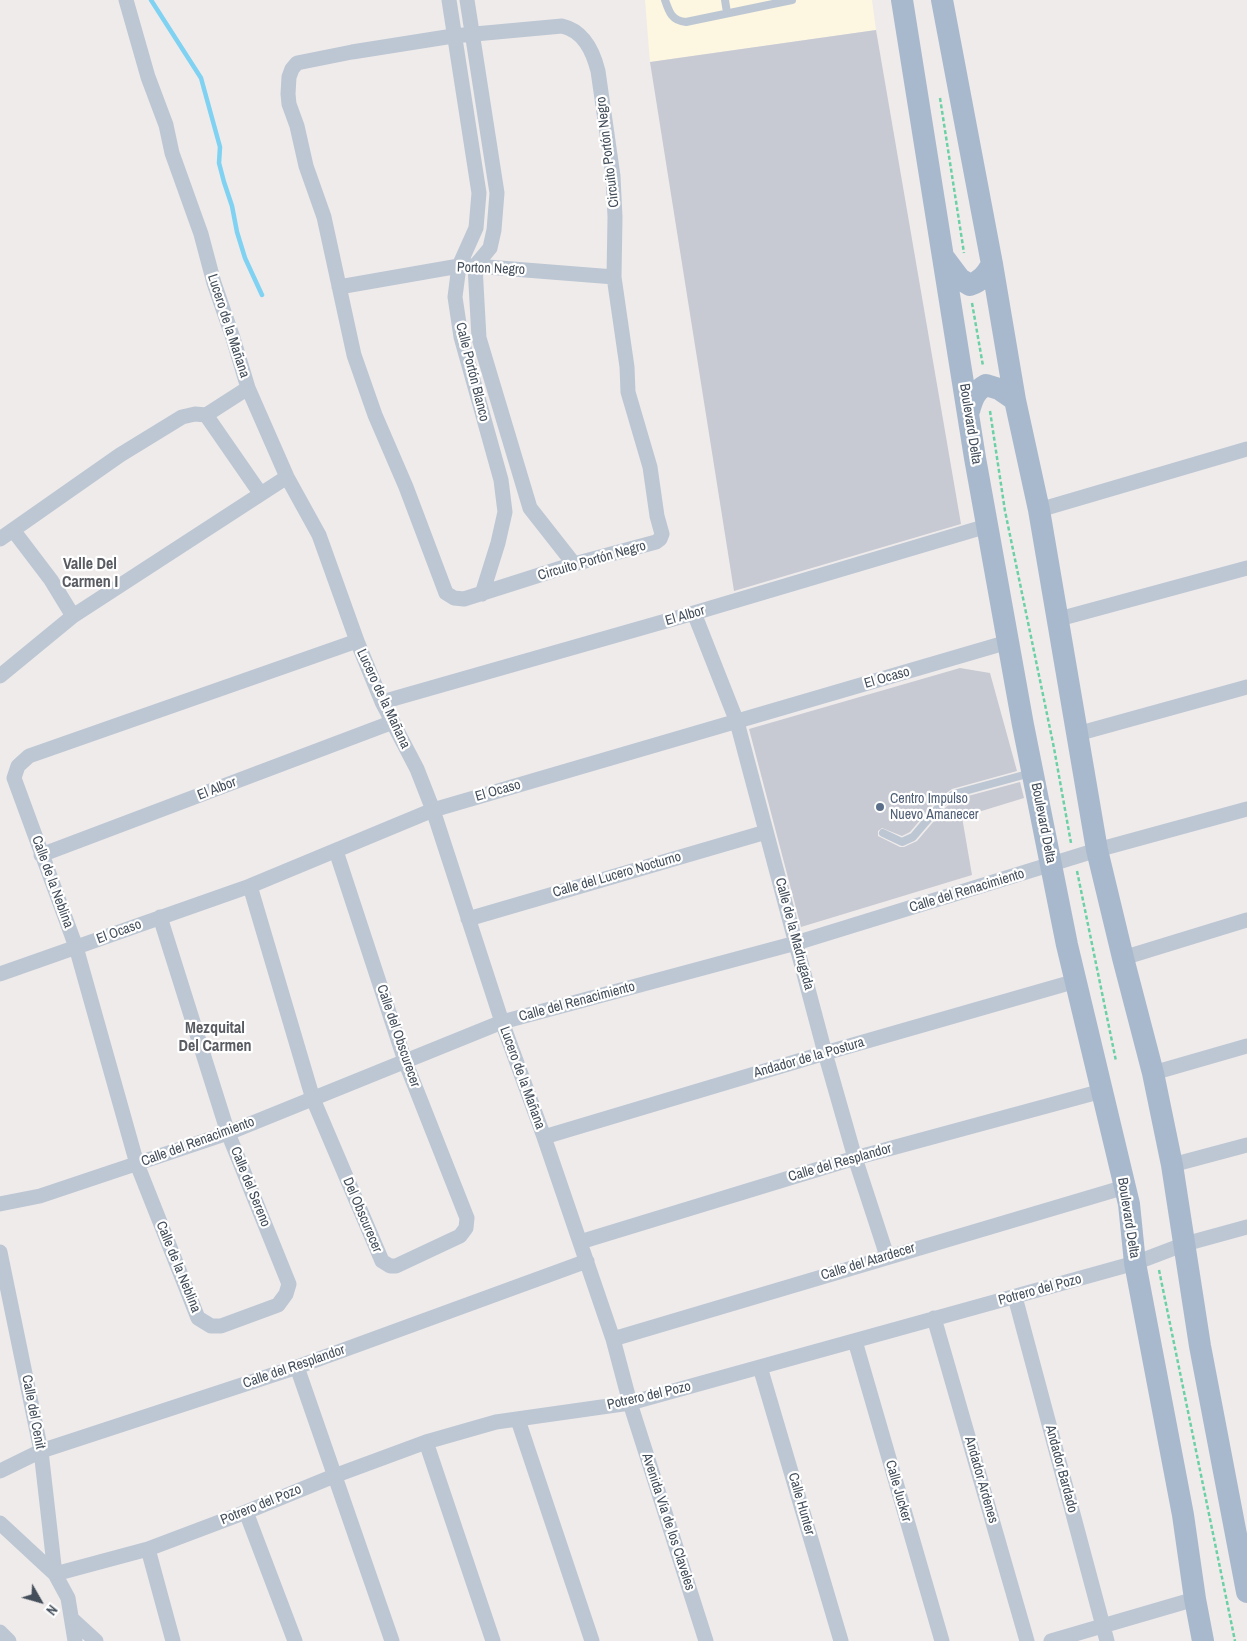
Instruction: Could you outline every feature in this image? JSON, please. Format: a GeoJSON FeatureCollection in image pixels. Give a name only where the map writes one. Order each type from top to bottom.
{"type":"FeatureCollection","features":[{"type":"Feature","properties":{"kind":"main road","name":"Boulevard Delta"},"geometry":{"type":"LineString","coordinates":[[902,0],[986,526],[1051,865],[1076,981],[1129,1204],[1135,1263],[1183,1516],[1203,1641]]}},
{"type":"Feature","properties":{"kind":"main road"},"geometry":{"type":"LineString","coordinates":[[942,0],[1016,400],[1059,619],[1097,850],[1153,1073],[1172,1166],[1200,1346],[1247,1589]]}},
{"type":"Feature","properties":{"kind":"main road"},"geometry":{"type":"LineString","coordinates":[[943,256],[960,279],[970,284],[978,282],[983,278],[992,264]]}},
{"type":"Feature","properties":{"kind":"main road"},"geometry":{"type":"LineString","coordinates":[[968,414],[973,397],[980,388],[986,386],[999,389],[1016,400]]}},
{"type":"Feature","properties":{"kind":"street","name":"Lucero de la Mañana"},"geometry":{"type":"LineString","coordinates":[[126,0],[148,77],[166,125],[172,153],[201,234],[214,283],[248,388],[287,477],[319,535],[357,641],[382,702],[417,769],[433,810],[502,1022],[544,1137],[613,1339],[630,1403]]}},
{"type":"Feature","properties":{"kind":"street","name":"Calle Portón Blanco"},"geometry":{"type":"LineString","coordinates":[[449,0],[453,36],[479,193],[476,228],[459,266],[455,297],[461,337],[501,480],[505,512],[498,543],[482,594]]}},
{"type":"Feature","properties":{"kind":"street"},"geometry":{"type":"LineString","coordinates":[[467,0],[497,193],[494,230],[490,248],[475,266]]}},
{"type":"Feature","properties":{"kind":"street","name":"Circuito Portón Negro"},"geometry":{"type":"LineString","coordinates":[[562,26],[574,30],[585,40],[590,48],[598,71],[613,176],[615,217],[614,277],[627,367],[628,392],[650,467],[657,516],[662,534],[656,542],[574,564],[464,599],[454,598],[446,593],[406,487],[375,415],[354,355],[324,217],[306,166],[290,104],[288,83],[290,72],[295,64],[301,62],[471,33],[562,26]]}},
{"type":"Feature","properties":{"kind":"street","name":"Porton Negro"},"geometry":{"type":"LineString","coordinates":[[339,287],[459,266],[614,277]]}},
{"type":"Feature","properties":{"kind":"street","name":"Calle Portón Blanco"},"geometry":{"type":"LineString","coordinates":[[475,266],[479,338],[530,508],[574,564]]}},
{"type":"Feature","properties":{"kind":"street"},"geometry":{"type":"LineString","coordinates":[[73,616],[51,580],[6,534],[182,416],[206,415],[248,388]]}},
{"type":"Feature","properties":{"kind":"street"},"geometry":{"type":"LineString","coordinates":[[206,415],[260,493]]}},
{"type":"Feature","properties":{"kind":"street"},"geometry":{"type":"LineString","coordinates":[[1039,510],[1247,449]]}},
{"type":"Feature","properties":{"kind":"street"},"geometry":{"type":"LineString","coordinates":[[0,676],[73,616],[287,477]]}},
{"type":"Feature","properties":{"kind":"street"},"geometry":{"type":"LineString","coordinates":[[505,512],[530,508]]}},
{"type":"Feature","properties":{"kind":"street","name":"El Albor"},"geometry":{"type":"LineString","coordinates":[[382,702],[694,613],[986,526]]}},
{"type":"Feature","properties":{"kind":"street"},"geometry":{"type":"LineString","coordinates":[[1059,619],[1247,568]]}},
{"type":"Feature","properties":{"kind":"street","name":"Calle de la Madrugada"},"geometry":{"type":"LineString","coordinates":[[694,613],[737,722],[825,1053],[855,1158],[887,1256]]}},
{"type":"Feature","properties":{"kind":"street","name":"Calle de la Neblina"},"geometry":{"type":"LineString","coordinates":[[221,1326],[211,1326],[198,1318],[137,1164],[76,948],[14,778],[18,766],[29,756],[357,641]]}},
{"type":"Feature","properties":{"kind":"street","name":"El Ocaso"},"geometry":{"type":"LineString","coordinates":[[0,974],[250,886],[433,810],[1008,642]]}},
{"type":"Feature","properties":{"kind":"street"},"geometry":{"type":"LineString","coordinates":[[1077,734],[1247,687]]}},
{"type":"Feature","properties":{"kind":"street","name":"El Albor"},"geometry":{"type":"LineString","coordinates":[[41,855],[393,722]]}},
{"type":"Feature","properties":{"kind":"street","name":"Calle del Renacimiento"},"geometry":{"type":"LineString","coordinates":[[0,1204],[40,1196],[228,1133],[502,1022],[796,943],[1097,850],[1247,809]]}},
{"type":"Feature","properties":{"kind":"street","name":"Calle del Lucero Nocturno"},"geometry":{"type":"LineString","coordinates":[[468,919],[766,832]]}},
{"type":"Feature","properties":{"kind":"street","name":"Calle del Obscurecer"},"geometry":{"type":"LineString","coordinates":[[336,851],[405,1061],[467,1218]]}},
{"type":"Feature","properties":{"kind":"street","name":"Del Obscurecer"},"geometry":{"type":"LineString","coordinates":[[250,886],[313,1098],[382,1261],[390,1266],[396,1266],[460,1236],[466,1228],[467,1218]]}},
{"type":"Feature","properties":{"kind":"street","name":"Calle del Sereno"},"geometry":{"type":"LineString","coordinates":[[160,917],[228,1133],[289,1284],[286,1294],[278,1305],[221,1326]]}},
{"type":"Feature","properties":{"kind":"street"},"geometry":{"type":"LineString","coordinates":[[1123,958],[1247,920]]}},
{"type":"Feature","properties":{"kind":"street","name":"Andador de la Postura"},"geometry":{"type":"LineString","coordinates":[[544,1137],[825,1053],[1076,981]]}},
{"type":"Feature","properties":{"kind":"street"},"geometry":{"type":"LineString","coordinates":[[1153,1073],[1247,1046]]}},
{"type":"Feature","properties":{"kind":"street","name":"Calle del Resplandor"},"geometry":{"type":"LineString","coordinates":[[580,1242],[855,1158],[1102,1091]]}},
{"type":"Feature","properties":{"kind":"street"},"geometry":{"type":"LineString","coordinates":[[1172,1166],[1247,1145]]}},
{"type":"Feature","properties":{"kind":"street","name":"Calle del Atardecer"},"geometry":{"type":"LineString","coordinates":[[613,1339],[887,1256],[1125,1187]]}},
{"type":"Feature","properties":{"kind":"street","name":"Potrero del Pozo"},"geometry":{"type":"LineString","coordinates":[[56,1574],[148,1548],[426,1442],[496,1422],[630,1403],[1135,1263],[1185,1244],[1247,1227]]}},
{"type":"Feature","properties":{"kind":"street","name":"Calle del Cenit"},"geometry":{"type":"LineString","coordinates":[[0,1252],[41,1451],[56,1574]]}},
{"type":"Feature","properties":{"kind":"street","name":"Calle del Resplandor"},"geometry":{"type":"LineString","coordinates":[[0,1471],[41,1451],[297,1367],[587,1261]]}},
{"type":"Feature","properties":{"kind":"street","name":"Andador Bardado"},"geometry":{"type":"LineString","coordinates":[[1015,1297],[1107,1641]]}},
{"type":"Feature","properties":{"kind":"street","name":"Andador Ardenes"},"geometry":{"type":"LineString","coordinates":[[934,1318],[1027,1641]]}},
{"type":"Feature","properties":{"kind":"street","name":"Calle Jucker"},"geometry":{"type":"LineString","coordinates":[[855,1341],[942,1641]]}},
{"type":"Feature","properties":{"kind":"street"},"geometry":{"type":"LineString","coordinates":[[297,1367],[392,1641]]}},
{"type":"Feature","properties":{"kind":"street","name":"Calle Hunter"},"geometry":{"type":"LineString","coordinates":[[760,1367],[841,1641]]}},
{"type":"Feature","properties":{"kind":"street","name":"Avenida Vía de los Claveles"},"geometry":{"type":"LineString","coordinates":[[630,1403],[706,1641]]}},
{"type":"Feature","properties":{"kind":"street"},"geometry":{"type":"LineString","coordinates":[[518,1420],[592,1641]]}},
{"type":"Feature","properties":{"kind":"street"},"geometry":{"type":"LineString","coordinates":[[426,1442],[493,1641]]}},
{"type":"Feature","properties":{"kind":"street"},"geometry":{"type":"LineString","coordinates":[[246,1512],[295,1641]]}},
{"type":"Feature","properties":{"kind":"street"},"geometry":{"type":"LineString","coordinates":[[0,1523],[56,1574],[68,1598],[74,1641]]}},
{"type":"Feature","properties":{"kind":"street"},"geometry":{"type":"LineString","coordinates":[[148,1548],[172,1641]]}},
{"type":"Feature","properties":{"kind":"street"},"geometry":{"type":"LineString","coordinates":[[1051,1641],[1195,1599]]}},
{"type":"Feature","properties":{"kind":"street"},"geometry":{"type":"LineString","coordinates":[[72,1619],[96,1641]]}},
{"type":"Feature","properties":{"kind":"street"},"geometry":{"type":"LineString","coordinates":[[0,1632],[9,1641]]}},
{"type":"Feature","properties":{"kind":"lane"},"geometry":{"type":"LineString","coordinates":[[666,0],[670,14],[677,21],[686,22],[792,0]]}},
{"type":"Feature","properties":{"kind":"lane"},"geometry":{"type":"LineString","coordinates":[[725,0],[727,13]]}},
{"type":"Feature","properties":{"kind":"lane"},"geometry":{"type":"LineString","coordinates":[[883,833],[902,842],[913,837],[942,803],[954,794],[1033,772]]}},
{"type":"Feature","properties":{"kind":"shaded area"},"geometry":{"type":"Polygon","coordinates":[[[645,0],[872,0],[876,30],[650,62],[645,0]]]}},
{"type":"Feature","properties":{"kind":"building"},"geometry":{"type":"Polygon","coordinates":[[[876,30],[961,524],[734,591],[650,62],[876,30]]]}},
{"type":"Feature","properties":{"kind":"building","name":"Centro Impulso Nuevo Amanecer"},"geometry":{"type":"Polygon","coordinates":[[[960,668],[990,673],[1017,771],[952,789],[938,799],[910,832],[902,836],[882,828],[878,831],[878,836],[900,847],[904,847],[917,841],[946,807],[957,799],[1020,782],[1024,798],[962,817],[972,875],[801,927],[749,729],[960,668]]]}},
{"type":"Feature","properties":{"kind":"waterway"},"geometry":{"type":"LineString","coordinates":[[151,0],[201,78],[220,147],[219,163],[232,206],[237,232],[245,258],[262,295]]}},
{"type":"Feature","properties":{"kind":"place","name":"Centro Impulso Nuevo Amanecer"},"geometry":{"type":"Point","coordinates":[880,807]}},
{"type":"Feature","properties":{"kind":"district","name":"Valle Del Carmen I"},"geometry":{"type":"Point","coordinates":[90,574]}},
{"type":"Feature","properties":{"kind":"district","name":"Mezquital Del Carmen"},"geometry":{"type":"Point","coordinates":[215,1038]}}]}
